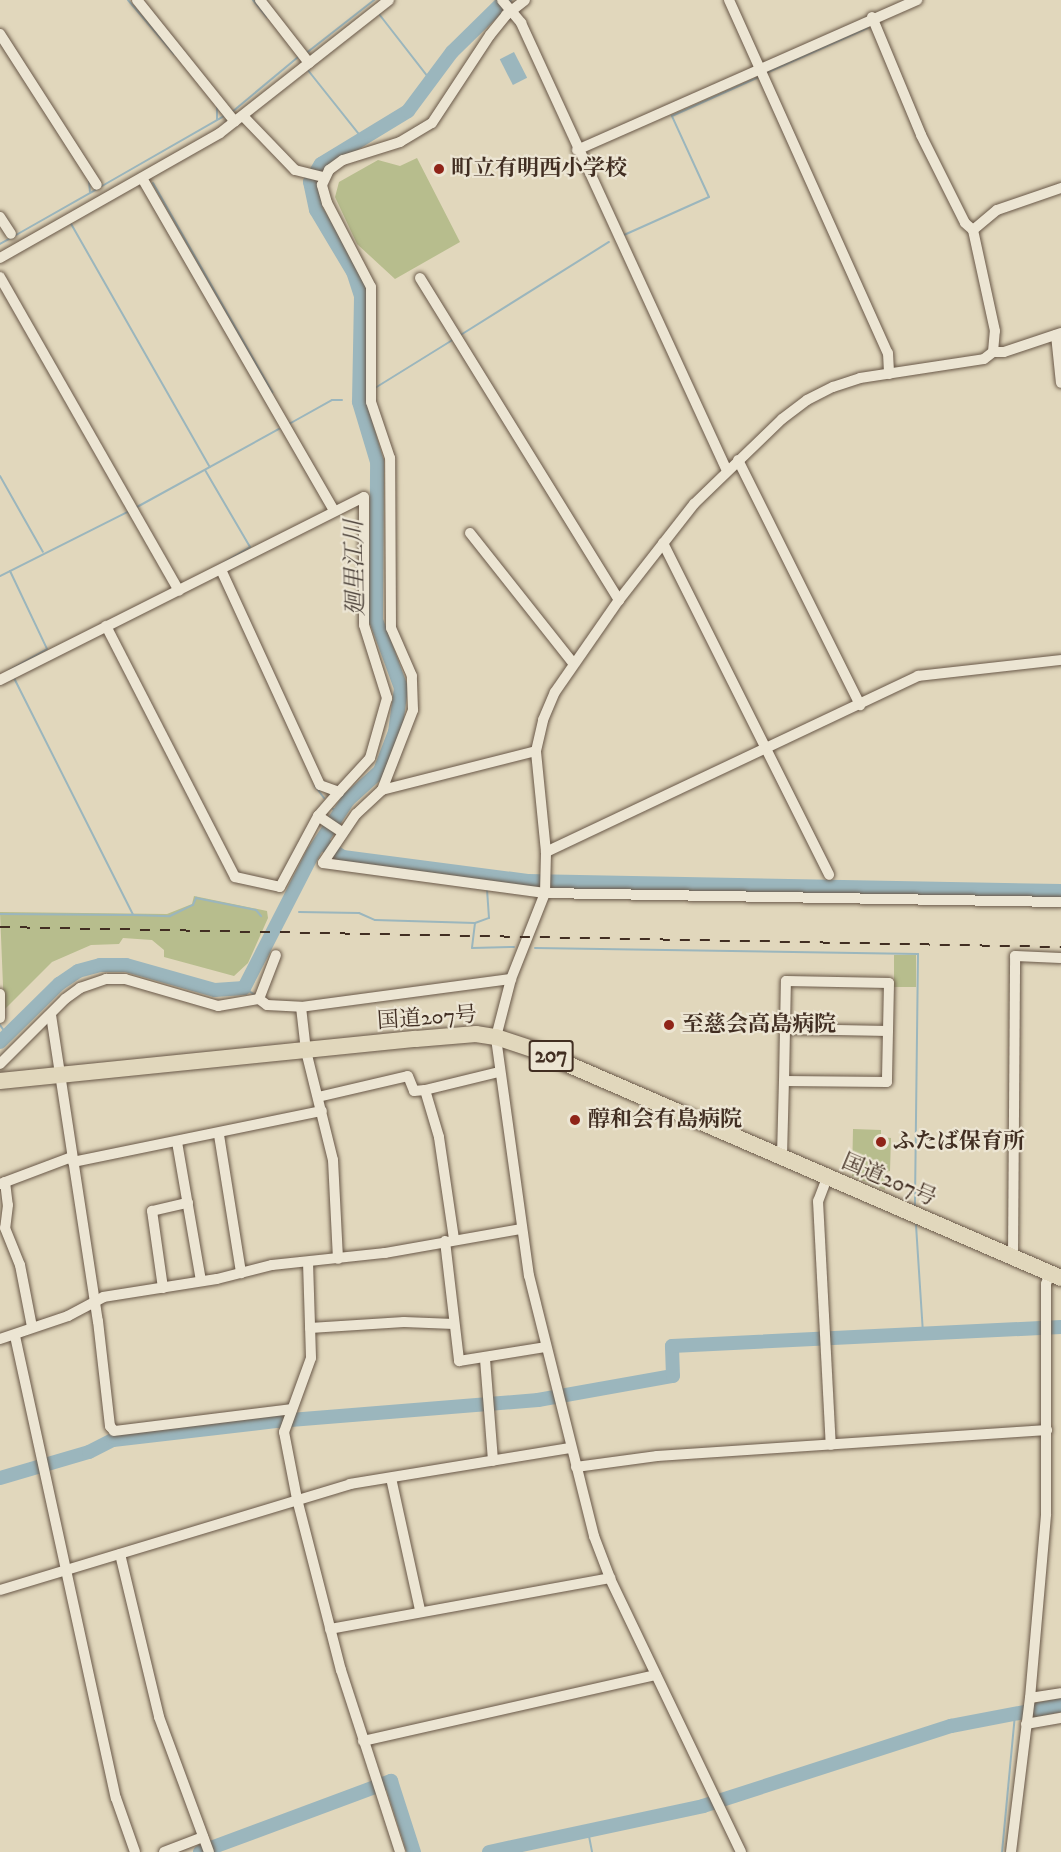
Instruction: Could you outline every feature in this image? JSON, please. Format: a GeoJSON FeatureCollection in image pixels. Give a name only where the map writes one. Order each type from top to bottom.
{"type":"FeatureCollection","features":[{"type":"Feature","properties":{"kind":"highway","name":"国道207号"},"geometry":{"type":"LineString","coordinates":[[0,1081],[476,1034],[496,1037],[535,1050],[1055,1276]]}},
{"type":"Feature","properties":{"kind":"street"},"geometry":{"type":"LineString","coordinates":[[137,0],[234,116],[302,174],[323,177],[343,160],[400,142],[432,123],[509,6],[525,0]]}},
{"type":"Feature","properties":{"kind":"street"},"geometry":{"type":"LineString","coordinates":[[260,0],[305,61]]}},
{"type":"Feature","properties":{"kind":"street"},"geometry":{"type":"LineString","coordinates":[[0,258],[142,178],[234,116],[389,0]]}},
{"type":"Feature","properties":{"kind":"street"},"geometry":{"type":"LineString","coordinates":[[729,0],[888,353],[889,374]]}},
{"type":"Feature","properties":{"kind":"street"},"geometry":{"type":"LineString","coordinates":[[577,150],[761,72],[872,17],[910,1]]}},
{"type":"Feature","properties":{"kind":"street"},"geometry":{"type":"LineString","coordinates":[[509,6],[727,471]]}},
{"type":"Feature","properties":{"kind":"street"},"geometry":{"type":"LineString","coordinates":[[872,17],[921,135],[965,223],[973,230],[995,331],[993,352]]}},
{"type":"Feature","properties":{"kind":"street"},"geometry":{"type":"LineString","coordinates":[[0,34],[97,185]]}},
{"type":"Feature","properties":{"kind":"street"},"geometry":{"type":"LineString","coordinates":[[323,177],[327,203],[371,287],[370,387],[374,415],[390,458],[391,628],[412,676],[414,695],[404,740],[382,790],[342,832],[323,863],[338,867],[545,893],[1061,902]]}},
{"type":"Feature","properties":{"kind":"street"},"geometry":{"type":"LineString","coordinates":[[142,178],[334,510]]}},
{"type":"Feature","properties":{"kind":"street"},"geometry":{"type":"LineString","coordinates":[[973,230],[998,210],[1061,188]]}},
{"type":"Feature","properties":{"kind":"street"},"geometry":{"type":"LineString","coordinates":[[0,218],[11,234]]}},
{"type":"Feature","properties":{"kind":"street"},"geometry":{"type":"LineString","coordinates":[[0,277],[179,591]]}},
{"type":"Feature","properties":{"kind":"street"},"geometry":{"type":"LineString","coordinates":[[420,278],[619,600]]}},
{"type":"Feature","properties":{"kind":"street"},"geometry":{"type":"LineString","coordinates":[[741,1852],[610,1578],[576,1467],[545,1347],[521,1228],[496,1037],[511,980],[545,893],[546,852],[536,752],[543,720],[573,663],[619,600],[663,543],[727,471],[807,400],[842,384],[984,359],[993,352],[1004,352],[1059,334],[1061,383]]}},
{"type":"Feature","properties":{"kind":"street"},"geometry":{"type":"LineString","coordinates":[[738,460],[860,705]]}},
{"type":"Feature","properties":{"kind":"street"},"geometry":{"type":"LineString","coordinates":[[8,676],[106,626],[179,591],[334,510],[364,497],[364,625],[387,698],[370,758],[318,816],[280,887],[235,877],[106,626]]}},
{"type":"Feature","properties":{"kind":"street"},"geometry":{"type":"LineString","coordinates":[[470,533],[573,663]]}},
{"type":"Feature","properties":{"kind":"street"},"geometry":{"type":"LineString","coordinates":[[663,543],[829,875]]}},
{"type":"Feature","properties":{"kind":"street"},"geometry":{"type":"LineString","coordinates":[[218,571],[320,785],[339,792]]}},
{"type":"Feature","properties":{"kind":"street"},"geometry":{"type":"LineString","coordinates":[[546,852],[767,750],[918,676],[1061,660]]}},
{"type":"Feature","properties":{"kind":"street"},"geometry":{"type":"LineString","coordinates":[[382,790],[536,752]]}},
{"type":"Feature","properties":{"kind":"street"},"geometry":{"type":"LineString","coordinates":[[318,816],[342,832]]}},
{"type":"Feature","properties":{"kind":"street"},"geometry":{"type":"LineString","coordinates":[[261,997],[276,955]]}},
{"type":"Feature","properties":{"kind":"street"},"geometry":{"type":"LineString","coordinates":[[1013,1257],[1015,956],[1061,958]]}},
{"type":"Feature","properties":{"kind":"street"},"geometry":{"type":"LineString","coordinates":[[0,1064],[80,988],[106,979],[125,979],[218,1006],[261,997]]}},
{"type":"Feature","properties":{"kind":"street"},"geometry":{"type":"LineString","coordinates":[[261,997],[267,1005],[301,1007],[511,980]]}},
{"type":"Feature","properties":{"kind":"street"},"geometry":{"type":"LineString","coordinates":[[782,1156],[786,981],[889,983],[887,1082],[784,1080]]}},
{"type":"Feature","properties":{"kind":"street"},"geometry":{"type":"LineString","coordinates":[[0,994],[0,1018]]}},
{"type":"Feature","properties":{"kind":"street"},"geometry":{"type":"LineString","coordinates":[[301,1007],[306,1051],[322,1111],[337,1198],[338,1259]]}},
{"type":"Feature","properties":{"kind":"street"},"geometry":{"type":"LineString","coordinates":[[51,1014],[105,1396],[114,1431],[289,1416]]}},
{"type":"Feature","properties":{"kind":"street"},"geometry":{"type":"LineString","coordinates":[[785,1029],[888,1031]]}},
{"type":"Feature","properties":{"kind":"street"},"geometry":{"type":"LineString","coordinates":[[318,1097],[408,1076],[414,1091],[499,1072]]}},
{"type":"Feature","properties":{"kind":"street"},"geometry":{"type":"LineString","coordinates":[[425,1090],[439,1137],[459,1360],[485,1359],[545,1347]]}},
{"type":"Feature","properties":{"kind":"street"},"geometry":{"type":"LineString","coordinates":[[32,1328],[20,1266],[5,1228],[8,1205],[3,1183],[73,1159],[219,1135],[322,1111]]}},
{"type":"Feature","properties":{"kind":"street"},"geometry":{"type":"LineString","coordinates":[[219,1135],[242,1273]]}},
{"type":"Feature","properties":{"kind":"street"},"geometry":{"type":"LineString","coordinates":[[177,1142],[201,1281]]}},
{"type":"Feature","properties":{"kind":"street"},"geometry":{"type":"LineString","coordinates":[[827,1178],[818,1201],[831,1445]]}},
{"type":"Feature","properties":{"kind":"street"},"geometry":{"type":"LineString","coordinates":[[163,1288],[152,1211],[188,1203]]}},
{"type":"Feature","properties":{"kind":"street"},"geometry":{"type":"LineString","coordinates":[[0,1339],[15,1336],[68,1316],[93,1301],[242,1273],[521,1228]]}},
{"type":"Feature","properties":{"kind":"street"},"geometry":{"type":"LineString","coordinates":[[308,1262],[310,1368],[284,1432],[297,1499],[330,1629],[377,1786],[400,1852]]}},
{"type":"Feature","properties":{"kind":"street"},"geometry":{"type":"LineString","coordinates":[[1011,1852],[1030,1698],[1046,1514],[1048,1326],[1055,1276]]}},
{"type":"Feature","properties":{"kind":"street"},"geometry":{"type":"LineString","coordinates":[[310,1328],[404,1322],[454,1324]]}},
{"type":"Feature","properties":{"kind":"street"},"geometry":{"type":"LineString","coordinates":[[15,1336],[64,1571],[116,1798],[135,1852]]}},
{"type":"Feature","properties":{"kind":"street"},"geometry":{"type":"LineString","coordinates":[[485,1359],[493,1461]]}},
{"type":"Feature","properties":{"kind":"street"},"geometry":{"type":"LineString","coordinates":[[576,1467],[657,1456],[1047,1430]]}},
{"type":"Feature","properties":{"kind":"street"},"geometry":{"type":"LineString","coordinates":[[0,1590],[350,1484],[571,1448]]}},
{"type":"Feature","properties":{"kind":"street"},"geometry":{"type":"LineString","coordinates":[[391,1478],[420,1611]]}},
{"type":"Feature","properties":{"kind":"street"},"geometry":{"type":"LineString","coordinates":[[120,1554],[159,1717],[206,1845],[164,1852]]}},
{"type":"Feature","properties":{"kind":"street"},"geometry":{"type":"LineString","coordinates":[[330,1629],[610,1578]]}},
{"type":"Feature","properties":{"kind":"street"},"geometry":{"type":"LineString","coordinates":[[363,1741],[656,1675]]}},
{"type":"Feature","properties":{"kind":"street"},"geometry":{"type":"LineString","coordinates":[[1030,1698],[1061,1693]]}},
{"type":"Feature","properties":{"kind":"street"},"geometry":{"type":"LineString","coordinates":[[1026,1724],[1061,1718]]}},
{"type":"Feature","properties":{"kind":"green space"},"geometry":{"type":"Polygon","coordinates":[[[417,158],[460,242],[395,279],[357,244],[335,197],[339,182],[378,160],[400,166],[417,158]]]}},
{"type":"Feature","properties":{"kind":"green space"},"geometry":{"type":"Polygon","coordinates":[[[194,896],[267,911],[268,918],[248,963],[234,976],[164,957],[164,950],[152,940],[123,938],[119,944],[91,945],[52,962],[4,1010],[0,912],[167,914],[192,904],[194,896]]]}},
{"type":"Feature","properties":{"kind":"green space"},"geometry":{"type":"Polygon","coordinates":[[[894,955],[916,955],[916,987],[894,987],[894,955]]]}},
{"type":"Feature","properties":{"kind":"green space"},"geometry":{"type":"Polygon","coordinates":[[[853,1129],[881,1130],[881,1137],[891,1138],[890,1171],[885,1172],[885,1190],[852,1176],[853,1129]]]}},
{"type":"Feature","properties":{"kind":"water"},"geometry":{"type":"Polygon","coordinates":[[[514,52],[527,78],[513,85],[500,59],[514,52]]]}},
{"type":"Feature","properties":{"kind":"waterway"},"geometry":{"type":"LineString","coordinates":[[128,0],[174,54]]}},
{"type":"Feature","properties":{"kind":"waterway"},"geometry":{"type":"LineString","coordinates":[[253,0],[267,17]]}},
{"type":"Feature","properties":{"kind":"waterway"},"geometry":{"type":"LineString","coordinates":[[305,54],[374,0]]}},
{"type":"Feature","properties":{"kind":"waterway","name":"廻里江川"},"geometry":{"type":"LineString","coordinates":[[0,1042],[59,984],[78,971],[100,965],[126,965],[215,990],[244,988],[313,853],[348,800],[380,771],[395,732],[401,688],[376,620],[377,462],[359,402],[361,296],[353,272],[316,210],[310,182],[321,164],[408,111],[452,52],[505,0]]}},
{"type":"Feature","properties":{"kind":"waterway"},"geometry":{"type":"LineString","coordinates":[[379,14],[432,82]]}},
{"type":"Feature","properties":{"kind":"waterway"},"geometry":{"type":"LineString","coordinates":[[766,73],[868,28]]}},
{"type":"Feature","properties":{"kind":"waterway"},"geometry":{"type":"LineString","coordinates":[[232,112],[298,57]]}},
{"type":"Feature","properties":{"kind":"waterway"},"geometry":{"type":"LineString","coordinates":[[307,69],[362,138]]}},
{"type":"Feature","properties":{"kind":"waterway"},"geometry":{"type":"LineString","coordinates":[[624,235],[709,197],[672,116],[759,77]]}},
{"type":"Feature","properties":{"kind":"waterway"},"geometry":{"type":"LineString","coordinates":[[217,107],[217,119]]}},
{"type":"Feature","properties":{"kind":"waterway"},"geometry":{"type":"LineString","coordinates":[[102,186],[224,116]]}},
{"type":"Feature","properties":{"kind":"waterway"},"geometry":{"type":"LineString","coordinates":[[89,181],[90,192]]}},
{"type":"Feature","properties":{"kind":"waterway"},"geometry":{"type":"LineString","coordinates":[[153,183],[272,392]]}},
{"type":"Feature","properties":{"kind":"waterway"},"geometry":{"type":"LineString","coordinates":[[16,235],[97,189]]}},
{"type":"Feature","properties":{"kind":"waterway"},"geometry":{"type":"LineString","coordinates":[[70,222],[210,467]]}},
{"type":"Feature","properties":{"kind":"waterway"},"geometry":{"type":"LineString","coordinates":[[0,244],[11,238]]}},
{"type":"Feature","properties":{"kind":"waterway"},"geometry":{"type":"LineString","coordinates":[[459,336],[609,242]]}},
{"type":"Feature","properties":{"kind":"waterway"},"geometry":{"type":"LineString","coordinates":[[375,388],[454,339]]}},
{"type":"Feature","properties":{"kind":"waterway","name":"廻里江川"},"geometry":{"type":"LineString","coordinates":[[358,389],[366,388]]}},
{"type":"Feature","properties":{"kind":"waterway"},"geometry":{"type":"LineString","coordinates":[[289,424],[332,400],[342,400]]}},
{"type":"Feature","properties":{"kind":"waterway","name":"廻里江川"},"geometry":{"type":"LineString","coordinates":[[354,401],[359,402]]}},
{"type":"Feature","properties":{"kind":"waterway"},"geometry":{"type":"LineString","coordinates":[[137,507],[279,429]]}},
{"type":"Feature","properties":{"kind":"waterway"},"geometry":{"type":"LineString","coordinates":[[205,470],[250,547],[215,568]]}},
{"type":"Feature","properties":{"kind":"waterway"},"geometry":{"type":"LineString","coordinates":[[0,476],[43,552]]}},
{"type":"Feature","properties":{"kind":"waterway"},"geometry":{"type":"LineString","coordinates":[[0,576],[129,511]]}},
{"type":"Feature","properties":{"kind":"waterway"},"geometry":{"type":"LineString","coordinates":[[10,571],[47,649],[10,670]]}},
{"type":"Feature","properties":{"kind":"waterway"},"geometry":{"type":"LineString","coordinates":[[14,678],[133,915],[170,916],[193,905],[196,898],[256,910],[261,916]]}},
{"type":"Feature","properties":{"kind":"waterway"},"geometry":{"type":"LineString","coordinates":[[315,786],[324,798]]}},
{"type":"Feature","properties":{"kind":"waterway","name":"廻里江川"},"geometry":{"type":"LineString","coordinates":[[333,809],[340,812]]}},
{"type":"Feature","properties":{"kind":"waterway"},"geometry":{"type":"LineString","coordinates":[[322,843],[343,857],[527,881],[1061,891]]}},
{"type":"Feature","properties":{"kind":"waterway"},"geometry":{"type":"LineString","coordinates":[[299,912],[359,913],[375,920],[475,923],[489,918],[487,888]]}},
{"type":"Feature","properties":{"kind":"waterway"},"geometry":{"type":"LineString","coordinates":[[0,914],[132,915]]}},
{"type":"Feature","properties":{"kind":"waterway"},"geometry":{"type":"LineString","coordinates":[[475,923],[472,948],[514,947]]}},
{"type":"Feature","properties":{"kind":"waterway"},"geometry":{"type":"LineString","coordinates":[[535,948],[918,954],[915,1205]]}},
{"type":"Feature","properties":{"kind":"waterway"},"geometry":{"type":"LineString","coordinates":[[244,988],[255,995]]}},
{"type":"Feature","properties":{"kind":"waterway"},"geometry":{"type":"LineString","coordinates":[[0,1025],[7,1035]]}},
{"type":"Feature","properties":{"kind":"waterway"},"geometry":{"type":"LineString","coordinates":[[916,1225],[923,1333]]}},
{"type":"Feature","properties":{"kind":"waterway"},"geometry":{"type":"LineString","coordinates":[[0,1478],[89,1452],[113,1440],[278,1421],[538,1400],[673,1376],[672,1346],[1061,1327]]}},
{"type":"Feature","properties":{"kind":"waterway"},"geometry":{"type":"LineString","coordinates":[[489,1852],[703,1806],[951,1726],[1061,1705]]}},
{"type":"Feature","properties":{"kind":"waterway"},"geometry":{"type":"LineString","coordinates":[[1002,1852],[1015,1714]]}},
{"type":"Feature","properties":{"kind":"waterway"},"geometry":{"type":"LineString","coordinates":[[200,1852],[391,1781],[414,1852]]}},
{"type":"Feature","properties":{"kind":"waterway"},"geometry":{"type":"LineString","coordinates":[[588,1831],[592,1852]]}},
{"type":"Feature","properties":{"kind":"railway"},"geometry":{"type":"LineString","coordinates":[[0,927],[1061,947]]}},
{"type":"Feature","properties":{"kind":"place","name":"町立有明西小学校"},"geometry":{"type":"Point","coordinates":[439,169]}},
{"type":"Feature","properties":{"kind":"place","name":"至慈会高島病院"},"geometry":{"type":"Point","coordinates":[669,1025]}},
{"type":"Feature","properties":{"kind":"place","name":"醇和会有島病院"},"geometry":{"type":"Point","coordinates":[575,1120]}},
{"type":"Feature","properties":{"kind":"place","name":"ふたば保育所"},"geometry":{"type":"Point","coordinates":[881,1142]}}]}
